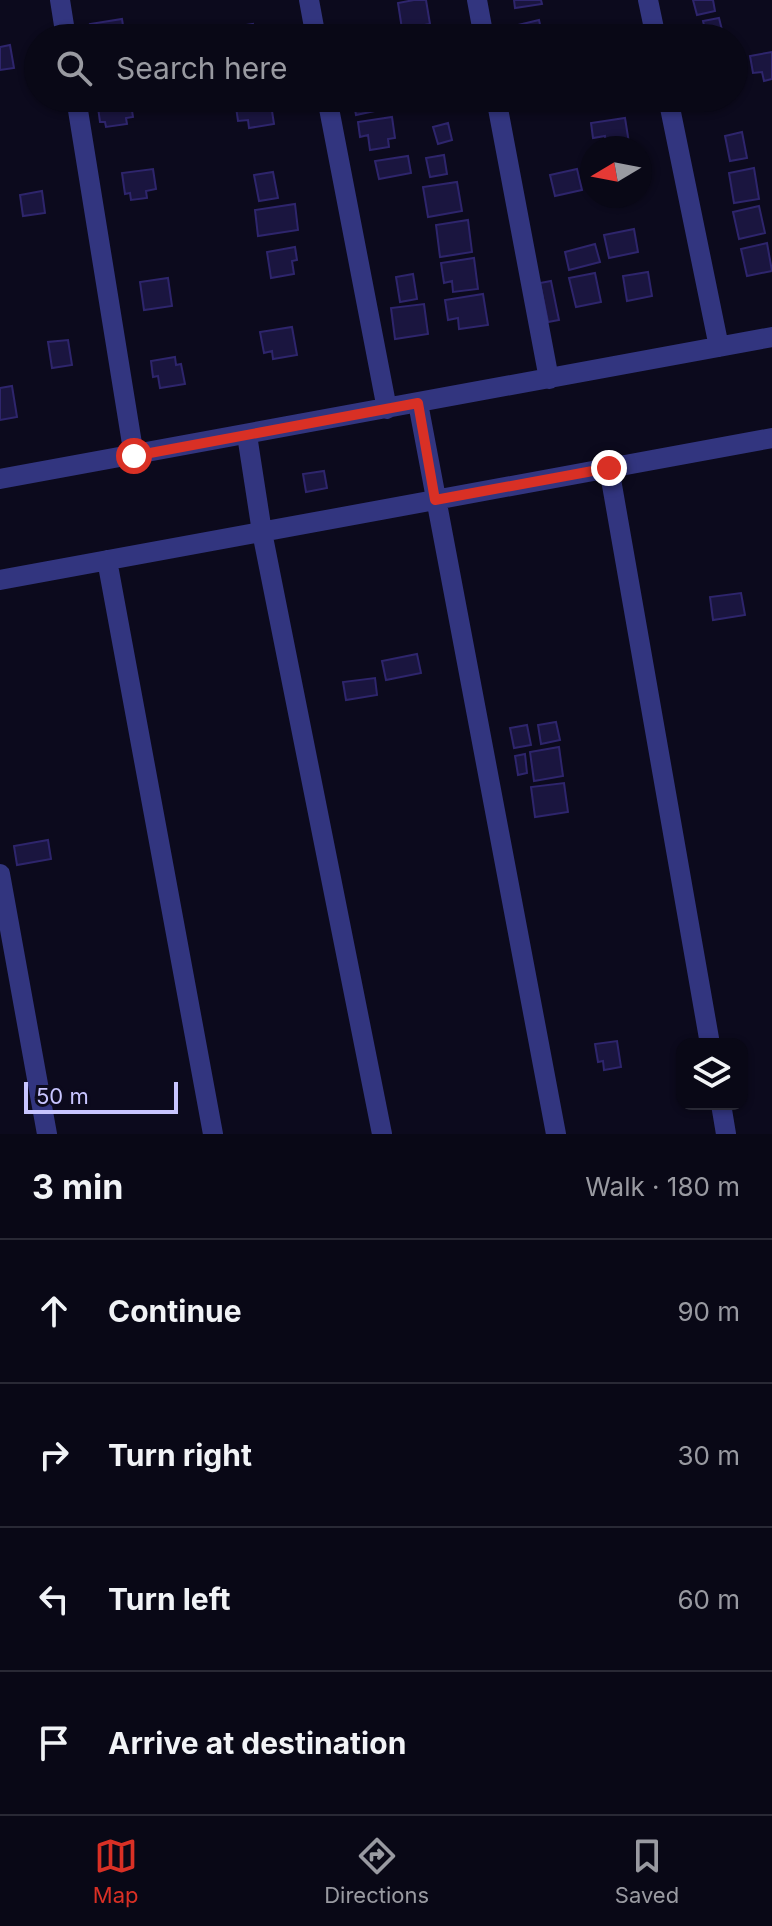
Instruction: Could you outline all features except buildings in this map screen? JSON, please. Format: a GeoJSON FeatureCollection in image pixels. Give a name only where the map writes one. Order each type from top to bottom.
{"type":"FeatureCollection","features":[{"type":"Feature","properties":{"kind":"street"},"geometry":{"type":"LineString","coordinates":[[60,0],[64,24]]}},
{"type":"Feature","properties":{"kind":"street"},"geometry":{"type":"LineString","coordinates":[[309,0],[313,24]]}},
{"type":"Feature","properties":{"kind":"street"},"geometry":{"type":"LineString","coordinates":[[477,0],[481,24]]}},
{"type":"Feature","properties":{"kind":"street"},"geometry":{"type":"LineString","coordinates":[[648,0],[653,24]]}},
{"type":"Feature","properties":{"kind":"street"},"geometry":{"type":"LineString","coordinates":[[78,112],[134,456]]}},
{"type":"Feature","properties":{"kind":"street"},"geometry":{"type":"LineString","coordinates":[[330,112],[387,409]]}},
{"type":"Feature","properties":{"kind":"street"},"geometry":{"type":"LineString","coordinates":[[499,112],[549,379]]}},
{"type":"Feature","properties":{"kind":"street"},"geometry":{"type":"LineString","coordinates":[[671,112],[719,347]]}},
{"type":"Feature","properties":{"kind":"street"},"geometry":{"type":"LineString","coordinates":[[0,479],[772,337]]}},
{"type":"Feature","properties":{"kind":"street"},"geometry":{"type":"LineString","coordinates":[[418,403],[556,1134]]}},
{"type":"Feature","properties":{"kind":"street"},"geometry":{"type":"LineString","coordinates":[[247,435],[262,532],[382,1134]]}},
{"type":"Feature","properties":{"kind":"street"},"geometry":{"type":"LineString","coordinates":[[0,580],[772,438]]}},
{"type":"Feature","properties":{"kind":"street"},"geometry":{"type":"LineString","coordinates":[[609,468],[709,1038]]}},
{"type":"Feature","properties":{"kind":"street"},"geometry":{"type":"LineString","coordinates":[[107,560],[213,1134]]}},
{"type":"Feature","properties":{"kind":"street"},"geometry":{"type":"LineString","coordinates":[[0,874],[47,1134]]}},
{"type":"Feature","properties":{"kind":"street"},"geometry":{"type":"LineString","coordinates":[[722,1110],[726,1134]]}},
{"type":"Feature","properties":{"kind":"route"},"geometry":{"type":"LineString","coordinates":[[134,456],[418,403],[435,500],[609,468]]}}]}
